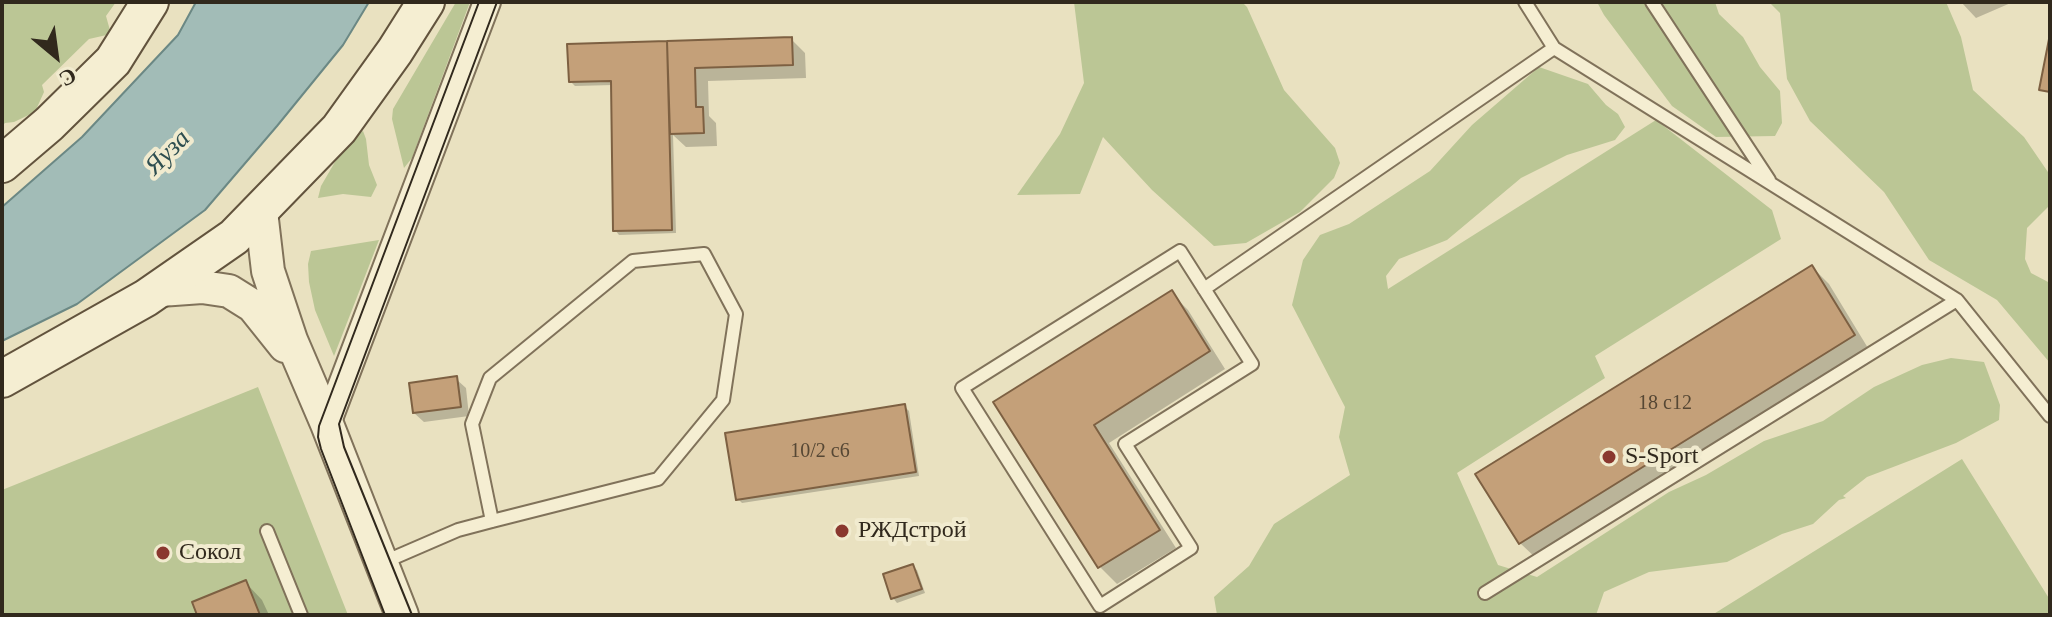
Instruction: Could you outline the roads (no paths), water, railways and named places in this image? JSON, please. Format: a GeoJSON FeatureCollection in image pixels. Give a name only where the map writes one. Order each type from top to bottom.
{"type":"FeatureCollection","features":[{"type":"Feature","properties":{"kind":"main road"},"geometry":{"type":"LineString","coordinates":[[2,164],[49,124],[113,61],[150,2]]}},
{"type":"Feature","properties":{"kind":"main road"},"geometry":{"type":"LineString","coordinates":[[2,379],[160,290],[234,237],[339,129],[426,2]]}},
{"type":"Feature","properties":{"kind":"street"},"geometry":{"type":"LineString","coordinates":[[327,424],[487,2]]}},
{"type":"Feature","properties":{"kind":"street"},"geometry":{"type":"LineString","coordinates":[[261,211],[268,271],[291,340],[402,615]]}},
{"type":"Feature","properties":{"kind":"street"},"geometry":{"type":"LineString","coordinates":[[160,290],[202,287],[229,291],[253,306],[305,375]]}},
{"type":"Feature","properties":{"kind":"lane"},"geometry":{"type":"LineString","coordinates":[[1525,2],[1554,48],[1957,300],[2050,416]]}},
{"type":"Feature","properties":{"kind":"lane"},"geometry":{"type":"LineString","coordinates":[[1652,2],[1771,185]]}},
{"type":"Feature","properties":{"kind":"lane"},"geometry":{"type":"LineString","coordinates":[[1204,289],[1554,48]]}},
{"type":"Feature","properties":{"kind":"lane"},"geometry":{"type":"LineString","coordinates":[[1180,251],[1204,289],[1252,364],[1125,444],[1191,548],[1100,606],[962,388],[1180,251]]}},
{"type":"Feature","properties":{"kind":"lane"},"geometry":{"type":"LineString","coordinates":[[381,563],[458,530],[658,479],[723,400],[736,314],[704,254],[633,261],[490,378],[472,424],[492,521]]}},
{"type":"Feature","properties":{"kind":"lane"},"geometry":{"type":"LineString","coordinates":[[1485,593],[1957,300]]}},
{"type":"Feature","properties":{"kind":"lane"},"geometry":{"type":"LineString","coordinates":[[267,531],[301,615]]}},
{"type":"Feature","properties":{"kind":"water","name":"Яуза"},"geometry":{"type":"Polygon","coordinates":[[[196,2],[369,2],[343,45],[205,210],[77,304],[2,341],[2,207],[82,137],[178,35],[196,2]]]}},
{"type":"Feature","properties":{"kind":"tram line"},"geometry":{"type":"LineString","coordinates":[[385,615],[321,449],[319,426],[479,2]]}},
{"type":"Feature","properties":{"kind":"tram line"},"geometry":{"type":"LineString","coordinates":[[412,615],[344,447],[339,424],[497,2]]}},
{"type":"Feature","properties":{"kind":"place","name":"S-Sport"},"geometry":{"type":"Point","coordinates":[1609,457]}},
{"type":"Feature","properties":{"kind":"place","name":"РЖДстрой"},"geometry":{"type":"Point","coordinates":[842,531]}},
{"type":"Feature","properties":{"kind":"place","name":"Сокол"},"geometry":{"type":"Point","coordinates":[163,553]}}]}
